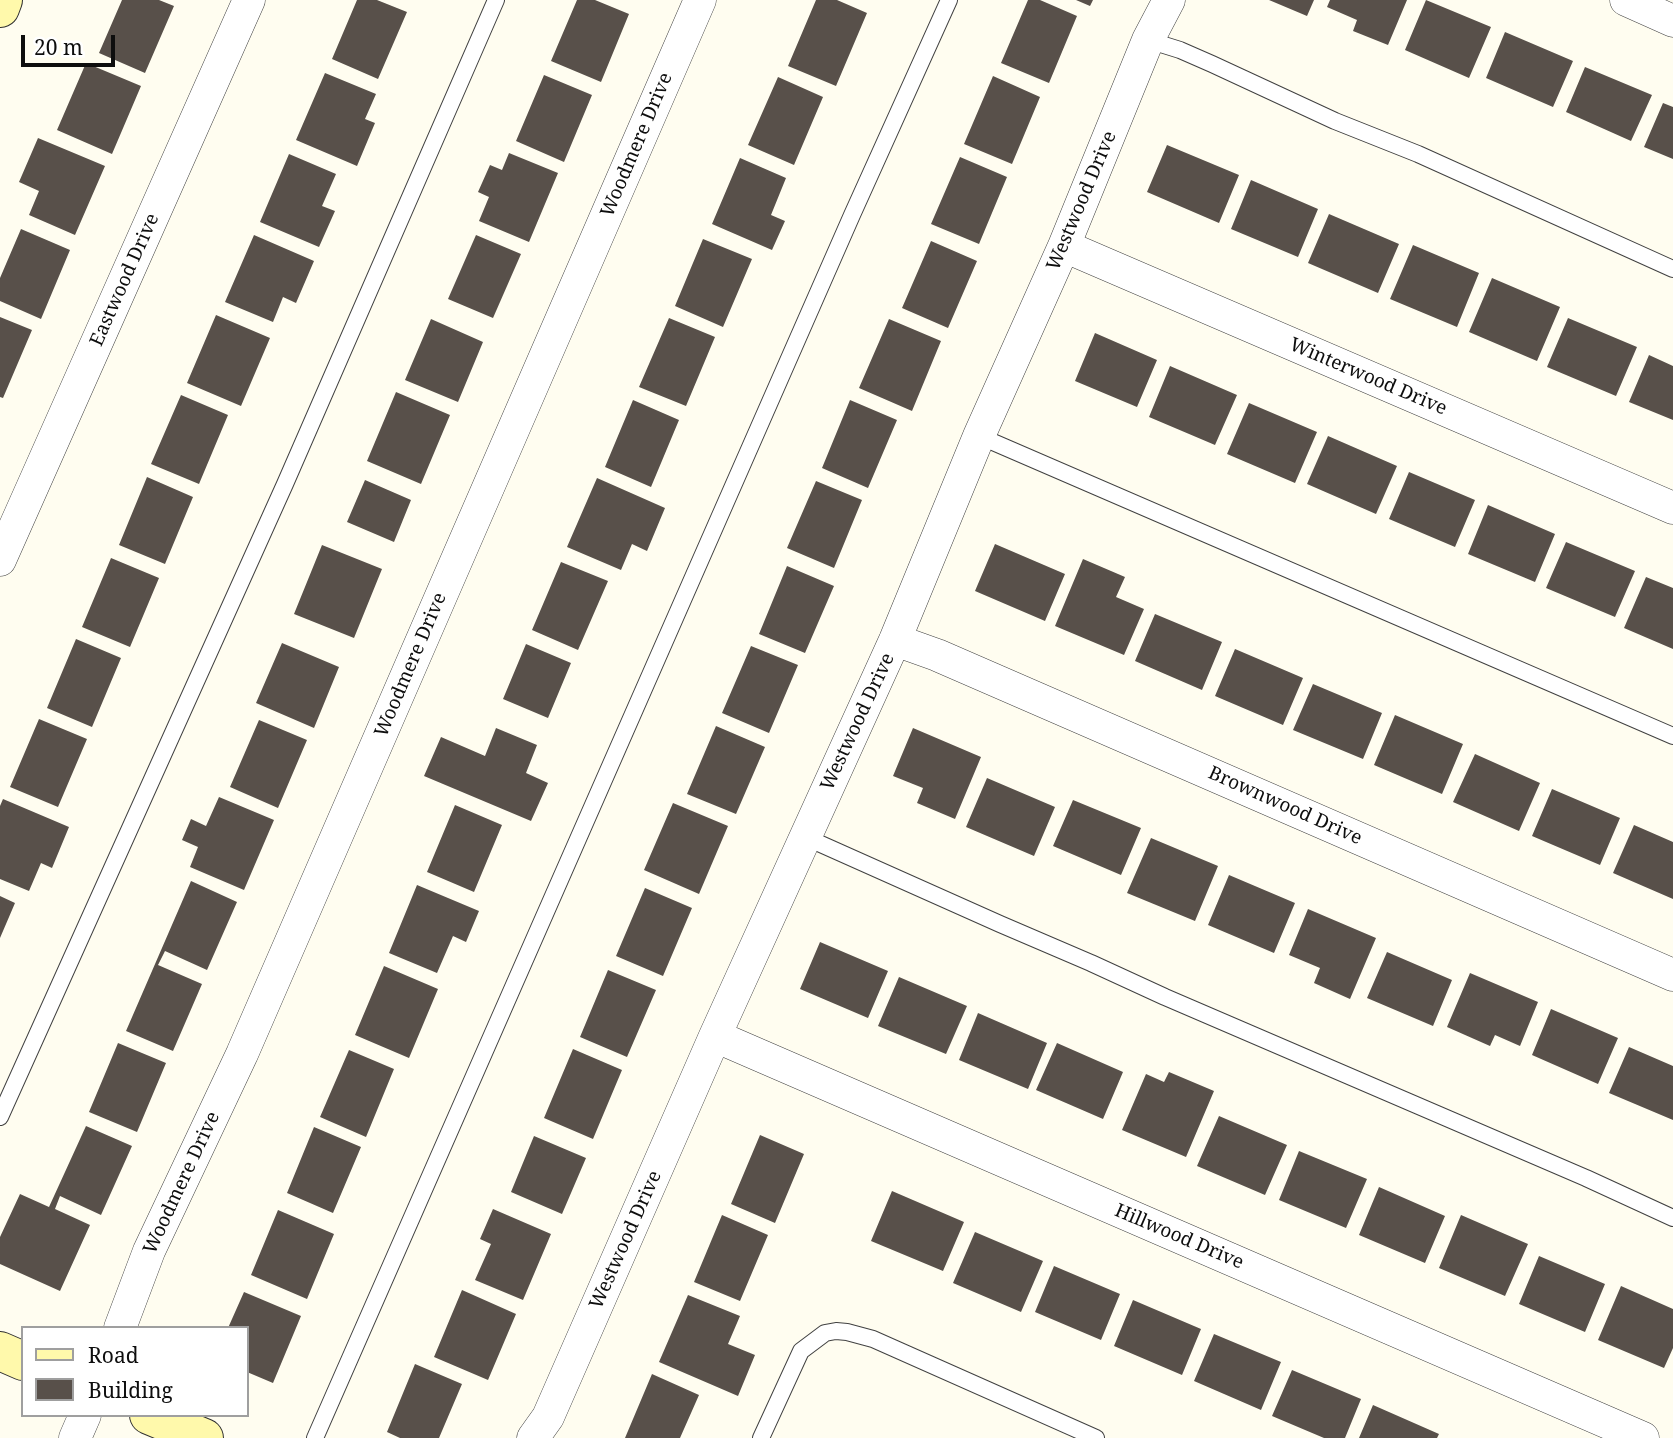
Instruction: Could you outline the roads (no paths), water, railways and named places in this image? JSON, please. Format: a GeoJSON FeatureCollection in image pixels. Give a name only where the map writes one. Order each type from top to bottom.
{"type":"FeatureCollection","features":[{"type":"Feature","properties":{"kind":"main road"},"geometry":{"type":"LineString","coordinates":[[0,8],[3,0]]}},
{"type":"Feature","properties":{"kind":"main road"},"geometry":{"type":"LineString","coordinates":[[0,1351],[21,1360]]}},
{"type":"Feature","properties":{"kind":"main road"},"geometry":{"type":"LineString","coordinates":[[154,1417],[204,1438]]}},
{"type":"Feature","properties":{"kind":"street","name":"Eastwood Drive"},"geometry":{"type":"LineString","coordinates":[[0,560],[249,0]]}},
{"type":"Feature","properties":{"kind":"street","name":"Woodmere Drive"},"geometry":{"type":"LineString","coordinates":[[121,1326],[149,1251],[248,1041],[700,0]]}},
{"type":"Feature","properties":{"kind":"street","name":"Westwood Drive"},"geometry":{"type":"LineString","coordinates":[[533,1438],[548,1417],[715,1036],[895,640],[979,436],[1064,246],[1148,40],[1168,0]]}},
{"type":"Feature","properties":{"kind":"street"},"geometry":{"type":"LineString","coordinates":[[1626,0],[1673,21]]}},
{"type":"Feature","properties":{"kind":"street","name":"Winterwood Drive"},"geometry":{"type":"LineString","coordinates":[[1064,246],[1673,508]]}},
{"type":"Feature","properties":{"kind":"street","name":"Brownwood Drive"},"geometry":{"type":"LineString","coordinates":[[895,640],[950,661],[1673,975]]}},
{"type":"Feature","properties":{"kind":"street","name":"Hillwood Drive"},"geometry":{"type":"LineString","coordinates":[[715,1036],[1643,1438]]}},
{"type":"Feature","properties":{"kind":"street"},"geometry":{"type":"LineString","coordinates":[[75,1438],[84,1417]]}},
{"type":"Feature","properties":{"kind":"lane"},"geometry":{"type":"LineString","coordinates":[[0,1117],[279,496],[496,0]]}},
{"type":"Feature","properties":{"kind":"lane"},"geometry":{"type":"LineString","coordinates":[[315,1438],[948,0]]}},
{"type":"Feature","properties":{"kind":"lane"},"geometry":{"type":"LineString","coordinates":[[1148,40],[1180,50],[1673,269]]}},
{"type":"Feature","properties":{"kind":"lane"},"geometry":{"type":"LineString","coordinates":[[979,436],[1673,736]]}},
{"type":"Feature","properties":{"kind":"lane"},"geometry":{"type":"LineString","coordinates":[[805,837],[1000,925],[1091,962],[1165,997],[1673,1218]]}},
{"type":"Feature","properties":{"kind":"lane"},"geometry":{"type":"LineString","coordinates":[[761,1438],[801,1352],[825,1333],[836,1331],[873,1339],[1096,1438]]}}]}
